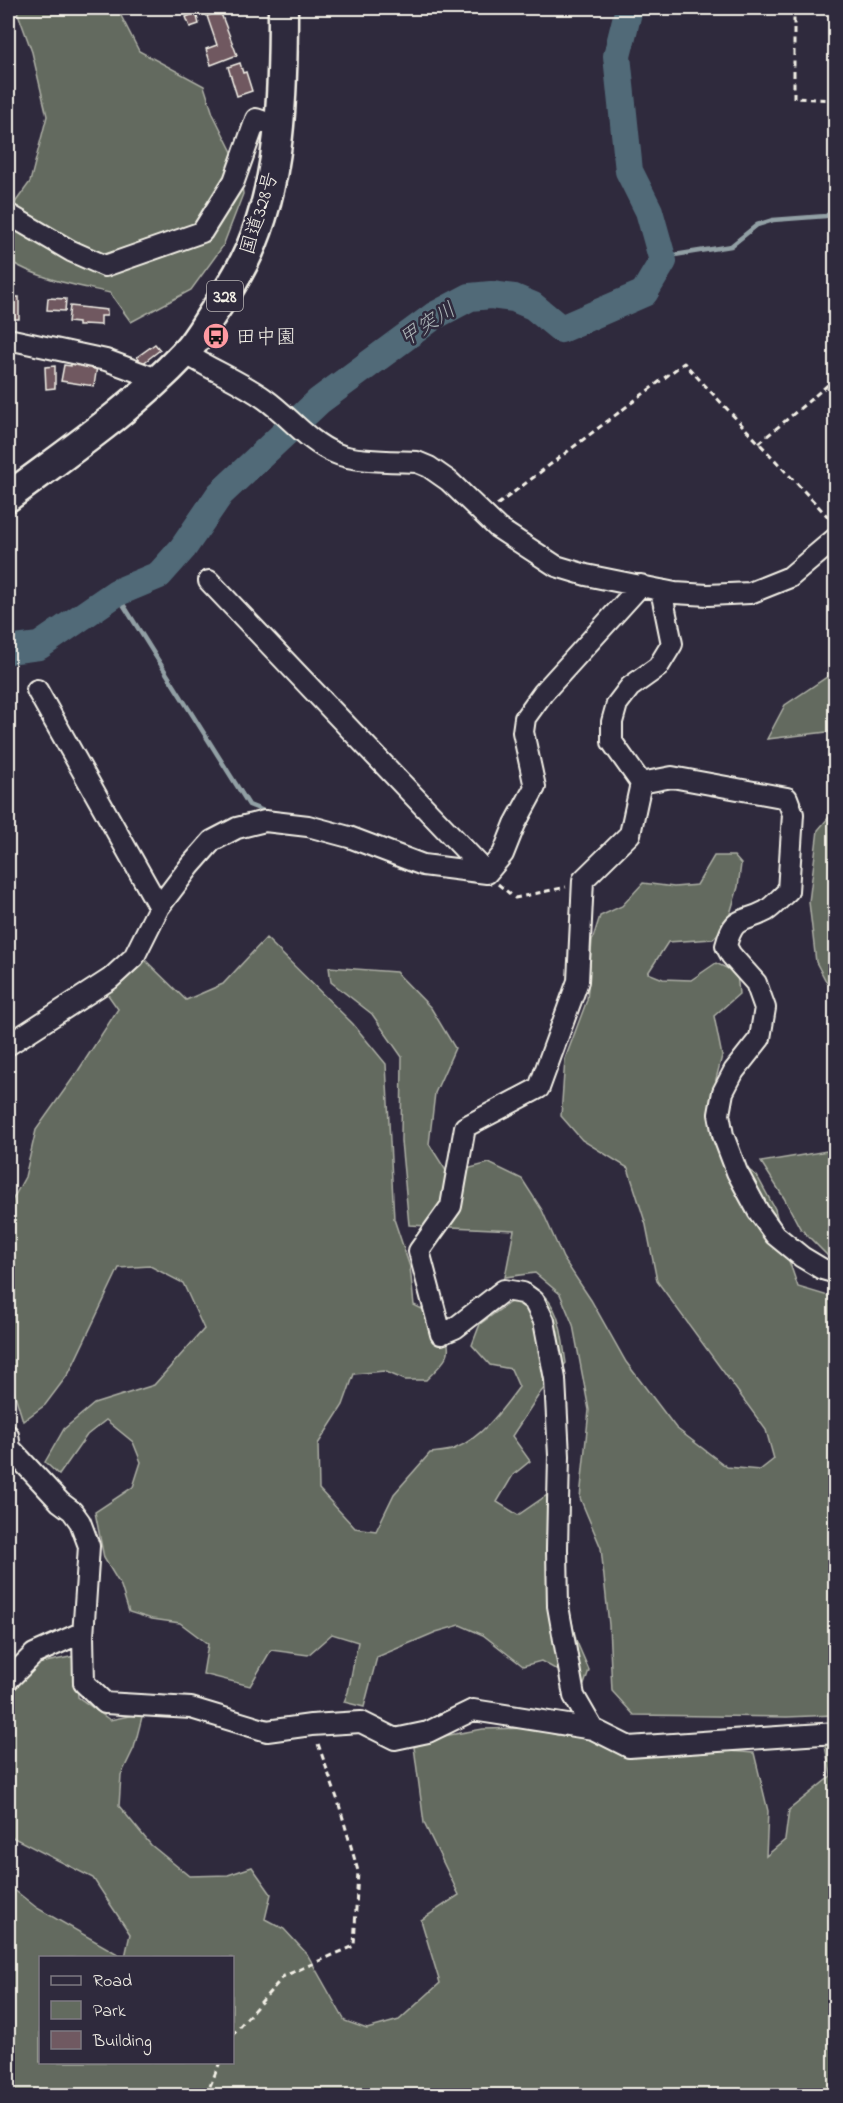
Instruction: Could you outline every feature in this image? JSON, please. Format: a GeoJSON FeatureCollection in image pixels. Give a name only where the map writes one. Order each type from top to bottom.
{"type":"FeatureCollection","features":[{"type":"Feature","properties":{"kind":"highway","name":"国道328号"},"geometry":{"type":"LineString","coordinates":[[8,497],[98,430],[185,353],[226,294],[245,261],[267,193],[279,128],[283,82],[283,8]]}},
{"type":"Feature","properties":{"kind":"street"},"geometry":{"type":"LineString","coordinates":[[8,214],[71,251],[105,266],[201,232],[234,181],[256,119],[279,128]]}},
{"type":"Feature","properties":{"kind":"street"},"geometry":{"type":"LineString","coordinates":[[8,339],[106,360],[157,379]]}},
{"type":"Feature","properties":{"kind":"street"},"geometry":{"type":"LineString","coordinates":[[185,353],[263,397],[321,447],[337,454],[417,462],[429,467],[449,481],[498,528],[556,566],[586,575],[662,590],[708,595],[750,593],[790,577],[836,538]]}},
{"type":"Feature","properties":{"kind":"street"},"geometry":{"type":"LineString","coordinates":[[209,581],[486,873]]}},
{"type":"Feature","properties":{"kind":"street"},"geometry":{"type":"LineString","coordinates":[[486,873],[503,854],[515,824],[535,787],[523,732],[525,718],[543,693],[641,585]]}},
{"type":"Feature","properties":{"kind":"street"},"geometry":{"type":"LineString","coordinates":[[593,1729],[574,1696],[558,1606],[556,1549],[559,1456],[556,1390],[544,1321],[534,1301],[523,1293],[504,1290],[455,1328],[441,1334],[419,1251],[452,1206],[465,1127],[539,1088],[578,981],[582,882],[630,834],[641,783],[612,742],[612,722],[617,704],[630,687],[658,667],[672,644],[662,590]]}},
{"type":"Feature","properties":{"kind":"street"},"geometry":{"type":"LineString","coordinates":[[37,690],[159,907]]}},
{"type":"Feature","properties":{"kind":"street"},"geometry":{"type":"LineString","coordinates":[[641,783],[672,777],[787,798],[793,814],[788,891],[767,910],[743,919],[730,928],[726,946],[756,983],[765,1008],[760,1038],[734,1071],[723,1092],[719,1114],[723,1135],[737,1172],[758,1211],[775,1235],[802,1257],[822,1269],[836,1273]]}},
{"type":"Feature","properties":{"kind":"street"},"geometry":{"type":"LineString","coordinates":[[8,1045],[110,979],[134,957],[159,907],[190,866],[212,841],[237,828],[265,821],[308,826],[349,837],[423,865],[486,873]]}},
{"type":"Feature","properties":{"kind":"street"},"geometry":{"type":"LineString","coordinates":[[8,1435],[10,1448],[60,1502],[72,1511],[80,1522],[89,1546],[83,1632],[84,1683],[105,1702],[191,1708],[267,1731],[361,1722],[395,1739],[428,1732],[473,1710],[593,1729],[629,1748],[836,1733]]}},
{"type":"Feature","properties":{"kind":"street"},"geometry":{"type":"LineString","coordinates":[[8,1680],[34,1653],[83,1632]]}},
{"type":"Feature","properties":{"kind":"path"},"geometry":{"type":"LineString","coordinates":[[794,8],[794,98],[836,100]]}},
{"type":"Feature","properties":{"kind":"path"},"geometry":{"type":"LineString","coordinates":[[484,515],[684,363],[836,525]]}},
{"type":"Feature","properties":{"kind":"path"},"geometry":{"type":"LineString","coordinates":[[759,443],[836,378]]}},
{"type":"Feature","properties":{"kind":"path"},"geometry":{"type":"LineString","coordinates":[[486,873],[516,898],[582,882]]}},
{"type":"Feature","properties":{"kind":"path"},"geometry":{"type":"LineString","coordinates":[[234,2033],[285,1976],[354,1946],[358,1871],[338,1801],[311,1725]]}},
{"type":"Feature","properties":{"kind":"path"},"geometry":{"type":"LineString","coordinates":[[206,2096],[219,2064]]}},
{"type":"Feature","properties":{"kind":"green space"},"geometry":{"type":"Polygon","coordinates":[[[16,8],[117,8],[139,51],[204,86],[213,114],[240,168],[243,194],[223,246],[191,290],[131,322],[110,293],[44,277],[8,260],[8,210],[30,182],[47,116],[32,52],[16,8]]]}},
{"type":"Feature","properties":{"kind":"green space"},"geometry":{"type":"Polygon","coordinates":[[[835,674],[835,731],[767,739],[785,705],[835,674]]]}},
{"type":"Feature","properties":{"kind":"green space"},"geometry":{"type":"Polygon","coordinates":[[[835,810],[836,983],[827,983],[816,962],[809,902],[818,830],[835,810]]]}},
{"type":"Feature","properties":{"kind":"green space"},"geometry":{"type":"Polygon","coordinates":[[[714,856],[734,856],[741,864],[738,887],[727,924],[713,939],[668,942],[648,973],[663,979],[691,980],[716,963],[737,973],[739,994],[714,1016],[722,1056],[716,1079],[718,1106],[728,1155],[757,1176],[775,1209],[784,1246],[798,1287],[835,1298],[834,1715],[787,1717],[634,1715],[612,1691],[609,1625],[601,1548],[580,1498],[589,1410],[573,1325],[560,1294],[535,1273],[505,1277],[514,1230],[409,1225],[401,1141],[402,1057],[372,1014],[331,982],[329,967],[396,972],[431,1008],[455,1048],[435,1093],[429,1144],[448,1174],[489,1163],[522,1179],[542,1210],[563,1258],[591,1300],[626,1362],[676,1428],[727,1467],[760,1470],[774,1459],[766,1430],[657,1281],[646,1225],[628,1168],[582,1140],[561,1116],[565,1059],[587,1000],[592,941],[600,916],[622,906],[643,883],[674,887],[697,885],[714,856]]]}},
{"type":"Feature","properties":{"kind":"green space"},"geometry":{"type":"Polygon","coordinates":[[[266,938],[353,1024],[386,1064],[394,1219],[410,1267],[414,1305],[438,1317],[448,1345],[446,1357],[426,1380],[405,1380],[384,1371],[354,1374],[343,1405],[318,1444],[319,1489],[355,1528],[376,1531],[394,1494],[430,1453],[451,1450],[474,1438],[506,1405],[519,1387],[511,1369],[490,1365],[472,1345],[480,1324],[509,1303],[537,1291],[545,1297],[556,1313],[566,1363],[540,1393],[512,1436],[530,1461],[513,1475],[497,1502],[518,1515],[569,1480],[566,1595],[576,1640],[589,1670],[584,1685],[541,1661],[523,1666],[483,1635],[460,1625],[436,1632],[377,1657],[364,1707],[344,1702],[358,1642],[332,1634],[308,1655],[271,1650],[250,1686],[203,1674],[208,1644],[180,1623],[152,1619],[129,1612],[121,1586],[104,1558],[95,1512],[133,1487],[141,1462],[133,1442],[106,1420],[87,1435],[59,1475],[45,1462],[64,1429],[94,1404],[154,1385],[204,1329],[183,1283],[150,1266],[119,1268],[69,1373],[45,1405],[23,1421],[8,1372],[8,1208],[25,1177],[36,1130],[118,1009],[106,992],[143,958],[186,1000],[223,984],[266,938]]]}},
{"type":"Feature","properties":{"kind":"green space"},"geometry":{"type":"Polygon","coordinates":[[[835,1144],[835,1260],[831,1259],[800,1228],[761,1162],[833,1150],[835,1144]]]}},
{"type":"Feature","properties":{"kind":"green space"},"geometry":{"type":"Polygon","coordinates":[[[75,1656],[78,1697],[110,1720],[143,1713],[134,1748],[121,1775],[119,1806],[151,1845],[189,1876],[228,1875],[252,1867],[271,1894],[265,1919],[284,1929],[307,1954],[345,2021],[367,2029],[399,2020],[440,1983],[421,1920],[459,1895],[424,1823],[414,1747],[438,1737],[483,1729],[533,1728],[557,1735],[754,1753],[768,1811],[766,1856],[785,1840],[789,1810],[831,1776],[824,1741],[835,1739],[835,2095],[8,2095],[8,1885],[37,1908],[121,1956],[39,1956],[39,2064],[234,2064],[234,1956],[125,1956],[130,1934],[93,1878],[10,1836],[8,1830],[8,1684],[31,1665],[75,1656]]]}},
{"type":"Feature","properties":{"kind":"building"},"geometry":{"type":"Polygon","coordinates":[[[220,11],[237,55],[211,65],[206,49],[217,45],[207,16],[220,11]]]}},
{"type":"Feature","properties":{"kind":"building"},"geometry":{"type":"Polygon","coordinates":[[[196,13],[199,24],[190,27],[186,17],[196,13]]]}},
{"type":"Feature","properties":{"kind":"building"},"geometry":{"type":"Polygon","coordinates":[[[240,63],[243,73],[246,72],[252,91],[237,96],[228,67],[240,63]]]}},
{"type":"Feature","properties":{"kind":"building"},"geometry":{"type":"Polygon","coordinates":[[[8,297],[19,297],[19,319],[8,319],[8,297]]]}},
{"type":"Feature","properties":{"kind":"building"},"geometry":{"type":"Polygon","coordinates":[[[48,298],[66,299],[65,311],[47,310],[48,298]]]}},
{"type":"Feature","properties":{"kind":"building"},"geometry":{"type":"Polygon","coordinates":[[[70,306],[107,310],[107,316],[101,316],[101,325],[78,326],[78,323],[68,322],[70,306]]]}},
{"type":"Feature","properties":{"kind":"building"},"geometry":{"type":"Polygon","coordinates":[[[155,344],[160,350],[142,364],[137,357],[155,344]]]}},
{"type":"Feature","properties":{"kind":"building"},"geometry":{"type":"Polygon","coordinates":[[[71,362],[97,366],[94,386],[61,381],[64,365],[71,366],[71,362]]]}},
{"type":"Feature","properties":{"kind":"building"},"geometry":{"type":"Polygon","coordinates":[[[55,366],[55,388],[46,389],[45,367],[55,366]]]}},
{"type":"Feature","properties":{"kind":"waterway","name":"甲突川"},"geometry":{"type":"LineString","coordinates":[[8,650],[39,646],[116,593],[159,575],[183,548],[220,494],[319,401],[434,316],[470,297],[491,295],[514,298],[533,306],[561,329],[644,293],[663,261],[649,211],[629,171],[617,56],[629,8]]}},
{"type":"Feature","properties":{"kind":"waterway"},"geometry":{"type":"LineString","coordinates":[[662,257],[731,246],[757,225],[773,220],[826,216],[836,209]]}},
{"type":"Feature","properties":{"kind":"waterway"},"geometry":{"type":"LineString","coordinates":[[116,593],[249,805],[269,813]]}},
{"type":"Feature","properties":{"kind":"place","name":"田中園"},"geometry":{"type":"Point","coordinates":[216,336]}}]}
